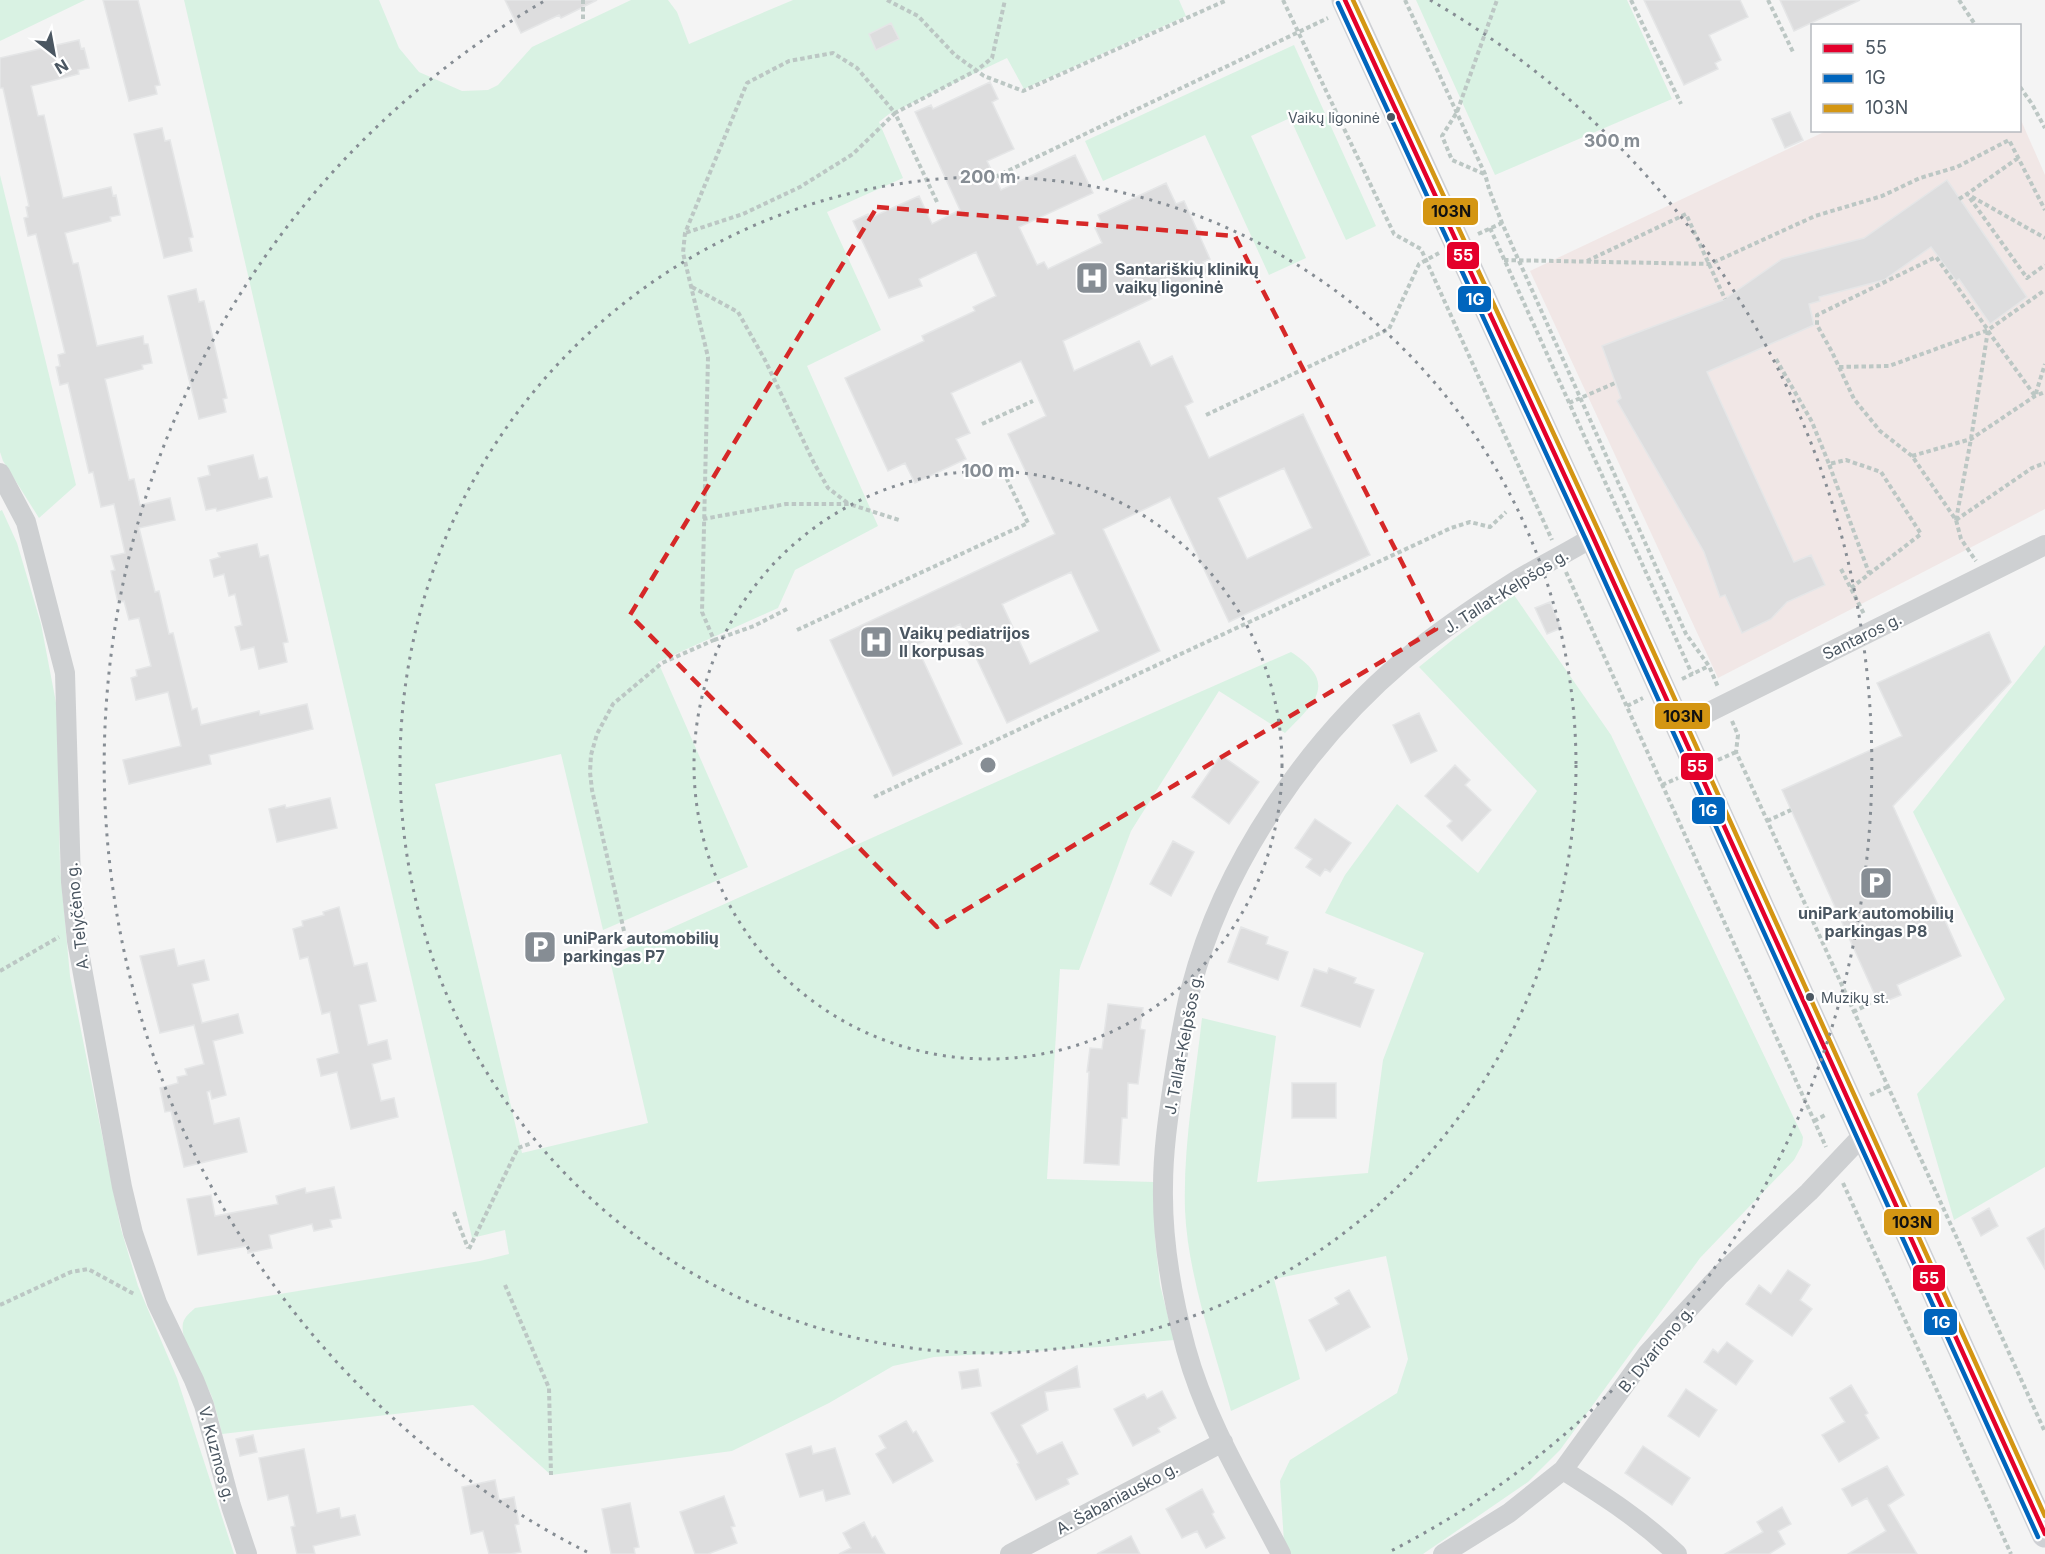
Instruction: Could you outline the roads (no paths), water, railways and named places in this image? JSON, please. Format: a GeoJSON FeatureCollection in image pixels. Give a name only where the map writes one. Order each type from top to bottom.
{"type":"FeatureCollection","features":[{"type":"Feature","properties":{"kind":"main road"},"geometry":{"type":"LineString","coordinates":[[1337,9],[1593,537],[2045,1534]]}},
{"type":"Feature","properties":{"kind":"street","name":"A. Telyčėno g."},"geometry":{"type":"LineString","coordinates":[[0,473],[26,522],[65,673],[71,882],[75,928],[122,1187],[133,1233],[157,1303],[182,1356]]}},
{"type":"Feature","properties":{"kind":"street","name":"J. Tallat-Kelpšos g."},"geometry":{"type":"LineString","coordinates":[[1281,1554],[1202,1396],[1187,1351],[1164,1236],[1162,1188],[1165,1138],[1191,987],[1213,922],[1233,877],[1286,790],[1319,745],[1403,661],[1451,624],[1517,580],[1593,537]]}},
{"type":"Feature","properties":{"kind":"street","name":"Santaros g."},"geometry":{"type":"LineString","coordinates":[[1679,727],[2045,545]]}},
{"type":"Feature","properties":{"kind":"street","name":"B. Dvariono g."},"geometry":{"type":"LineString","coordinates":[[1443,1554],[1509,1513],[1563,1470],[1647,1354],[1719,1276],[1809,1192],[1863,1135]]}},
{"type":"Feature","properties":{"kind":"street","name":"V. Kuzmos g."},"geometry":{"type":"LineString","coordinates":[[182,1356],[204,1405],[228,1496],[247,1554]]}},
{"type":"Feature","properties":{"kind":"street","name":"A. Šabaniausko g."},"geometry":{"type":"LineString","coordinates":[[1010,1554],[1223,1442]]}},
{"type":"Feature","properties":{"kind":"street"},"geometry":{"type":"LineString","coordinates":[[1563,1470],[1620,1505],[1677,1554]]}},
{"type":"Feature","properties":{"kind":"place","name":"Vaikų ligoninė"},"geometry":{"type":"Point","coordinates":[1391,117]}},
{"type":"Feature","properties":{"kind":"place","name":"Santariškių klinikų vaikų ligoninė"},"geometry":{"type":"Point","coordinates":[1092,278]}},
{"type":"Feature","properties":{"kind":"place","name":"Vaikų pediatrijos II korpusas"},"geometry":{"type":"Point","coordinates":[876,642]}},
{"type":"Feature","properties":{"kind":"place","name":"uniPark automobilių parkingas P8"},"geometry":{"type":"Point","coordinates":[1876,883]}},
{"type":"Feature","properties":{"kind":"place","name":"uniPark automobilių parkingas P7"},"geometry":{"type":"Point","coordinates":[540,947]}},
{"type":"Feature","properties":{"kind":"place","name":"Muzikų st."},"geometry":{"type":"Point","coordinates":[1810,997]}}]}
